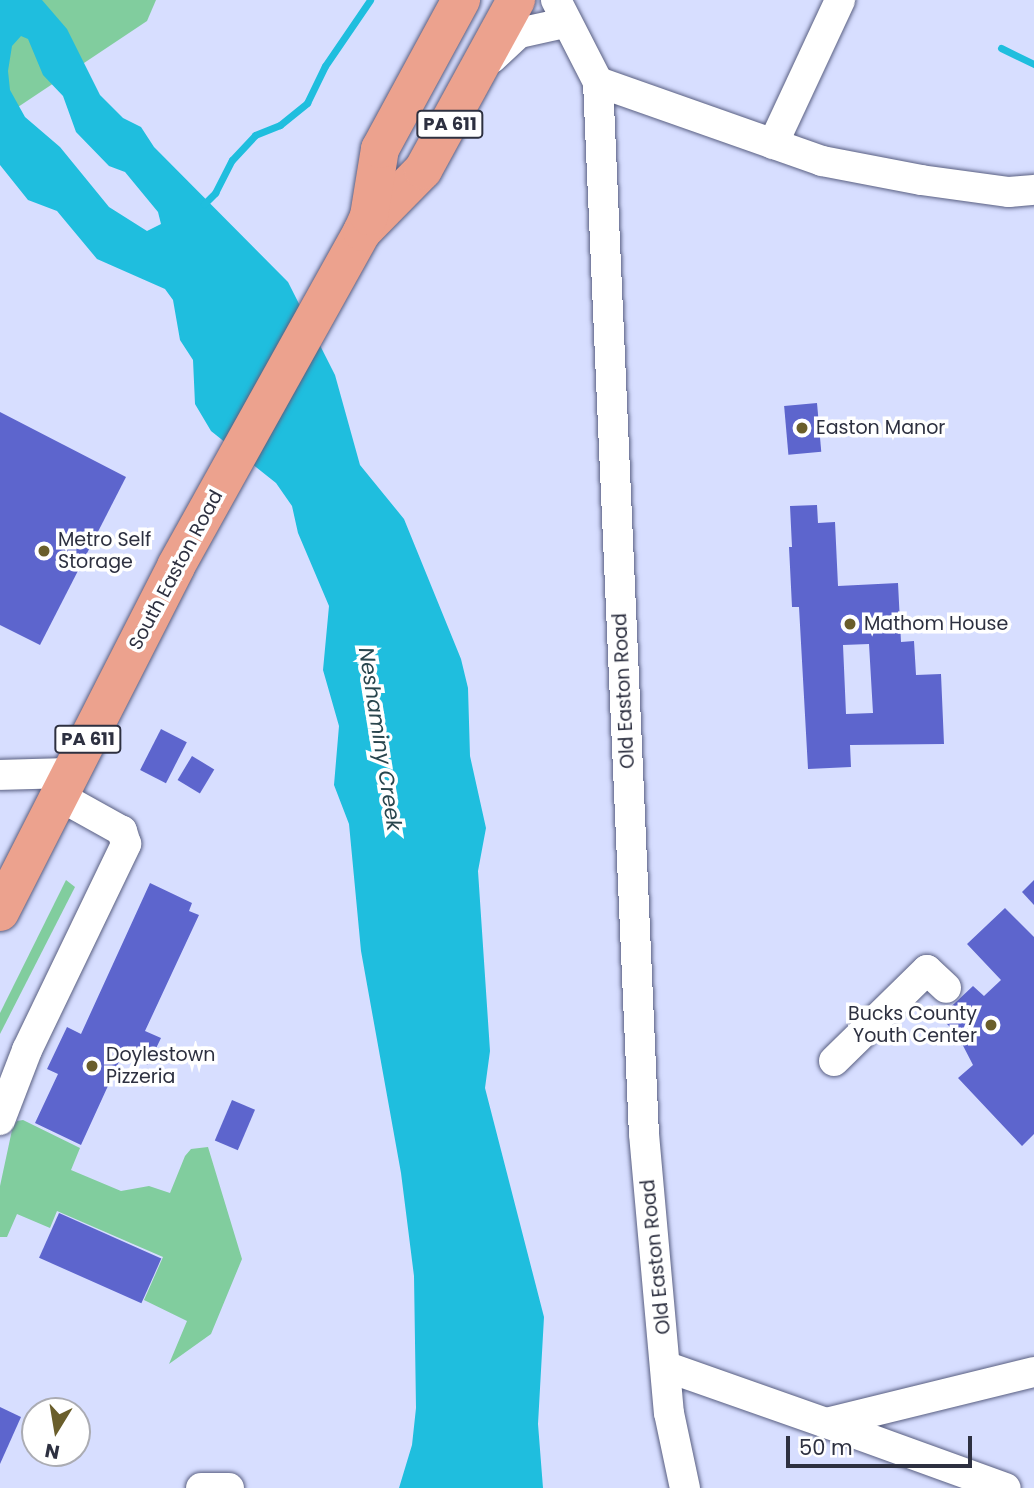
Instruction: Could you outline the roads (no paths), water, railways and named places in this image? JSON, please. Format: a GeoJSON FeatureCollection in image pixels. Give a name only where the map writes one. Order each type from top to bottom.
{"type":"FeatureCollection","features":[{"type":"Feature","properties":{"kind":"highway","name":"South Easton Road"},"geometry":{"type":"LineString","coordinates":[[0,912],[176,566],[362,232],[369,216],[380,149],[461,0]]}},
{"type":"Feature","properties":{"kind":"highway","name":"South Easton Road"},"geometry":{"type":"LineString","coordinates":[[362,232],[423,170],[516,0]]}},
{"type":"Feature","properties":{"kind":"street"},"geometry":{"type":"LineString","coordinates":[[773,144],[840,0]]}},
{"type":"Feature","properties":{"kind":"street","name":"Old Easton Road"},"geometry":{"type":"LineString","coordinates":[[474,80],[519,33],[560,12],[584,47],[598,82],[643,1134],[667,1367],[669,1413],[685,1488]]}},
{"type":"Feature","properties":{"kind":"street"},"geometry":{"type":"LineString","coordinates":[[598,82],[822,161],[921,180],[1009,192],[1034,190]]}},
{"type":"Feature","properties":{"kind":"street"},"geometry":{"type":"LineString","coordinates":[[0,775],[65,784],[122,831],[126,844],[27,1050],[0,1120]]}},
{"type":"Feature","properties":{"kind":"street"},"geometry":{"type":"LineString","coordinates":[[834,1061],[927,970],[946,988]]}},
{"type":"Feature","properties":{"kind":"street"},"geometry":{"type":"LineString","coordinates":[[667,1367],[1006,1488]]}},
{"type":"Feature","properties":{"kind":"street"},"geometry":{"type":"LineString","coordinates":[[826,1423],[1034,1372]]}},
{"type":"Feature","properties":{"kind":"street"},"geometry":{"type":"LineString","coordinates":[[201,1488],[229,1488]]}},
{"type":"Feature","properties":{"kind":"water","name":"Neshaminy Creek"},"geometry":{"type":"Polygon","coordinates":[[[0,0],[42,0],[67,29],[100,95],[123,118],[141,127],[154,147],[288,282],[335,375],[360,465],[404,519],[461,659],[468,688],[470,756],[486,828],[478,871],[490,1051],[485,1088],[544,1317],[538,1424],[543,1488],[399,1488],[412,1445],[416,1408],[414,1276],[401,1173],[361,951],[349,824],[334,785],[339,726],[323,670],[329,606],[298,533],[292,506],[276,483],[211,431],[195,404],[193,360],[180,340],[173,300],[165,289],[97,259],[57,211],[28,200],[0,165],[0,0]],[[21,36],[12,46],[8,71],[10,90],[25,117],[60,147],[109,207],[147,231],[161,224],[158,212],[125,172],[109,166],[76,132],[63,96],[43,75],[28,39],[21,36]]]}},
{"type":"Feature","properties":{"kind":"waterway"},"geometry":{"type":"LineString","coordinates":[[204,204],[215,193],[232,160],[255,135],[280,125],[307,103],[325,66],[370,0]]}},
{"type":"Feature","properties":{"kind":"waterway"},"geometry":{"type":"LineString","coordinates":[[1001,48],[1034,64]]}},
{"type":"Feature","properties":{"kind":"place","name":"Easton Manor"},"geometry":{"type":"Point","coordinates":[802,428]}},
{"type":"Feature","properties":{"kind":"place","name":"Metro Self Storage"},"geometry":{"type":"Point","coordinates":[44,551]}},
{"type":"Feature","properties":{"kind":"place","name":"Mathom House"},"geometry":{"type":"Point","coordinates":[850,624]}},
{"type":"Feature","properties":{"kind":"place","name":"Bucks County Youth Center"},"geometry":{"type":"Point","coordinates":[991,1025]}},
{"type":"Feature","properties":{"kind":"place","name":"Doylestown Pizzeria"},"geometry":{"type":"Point","coordinates":[92,1066]}}]}
